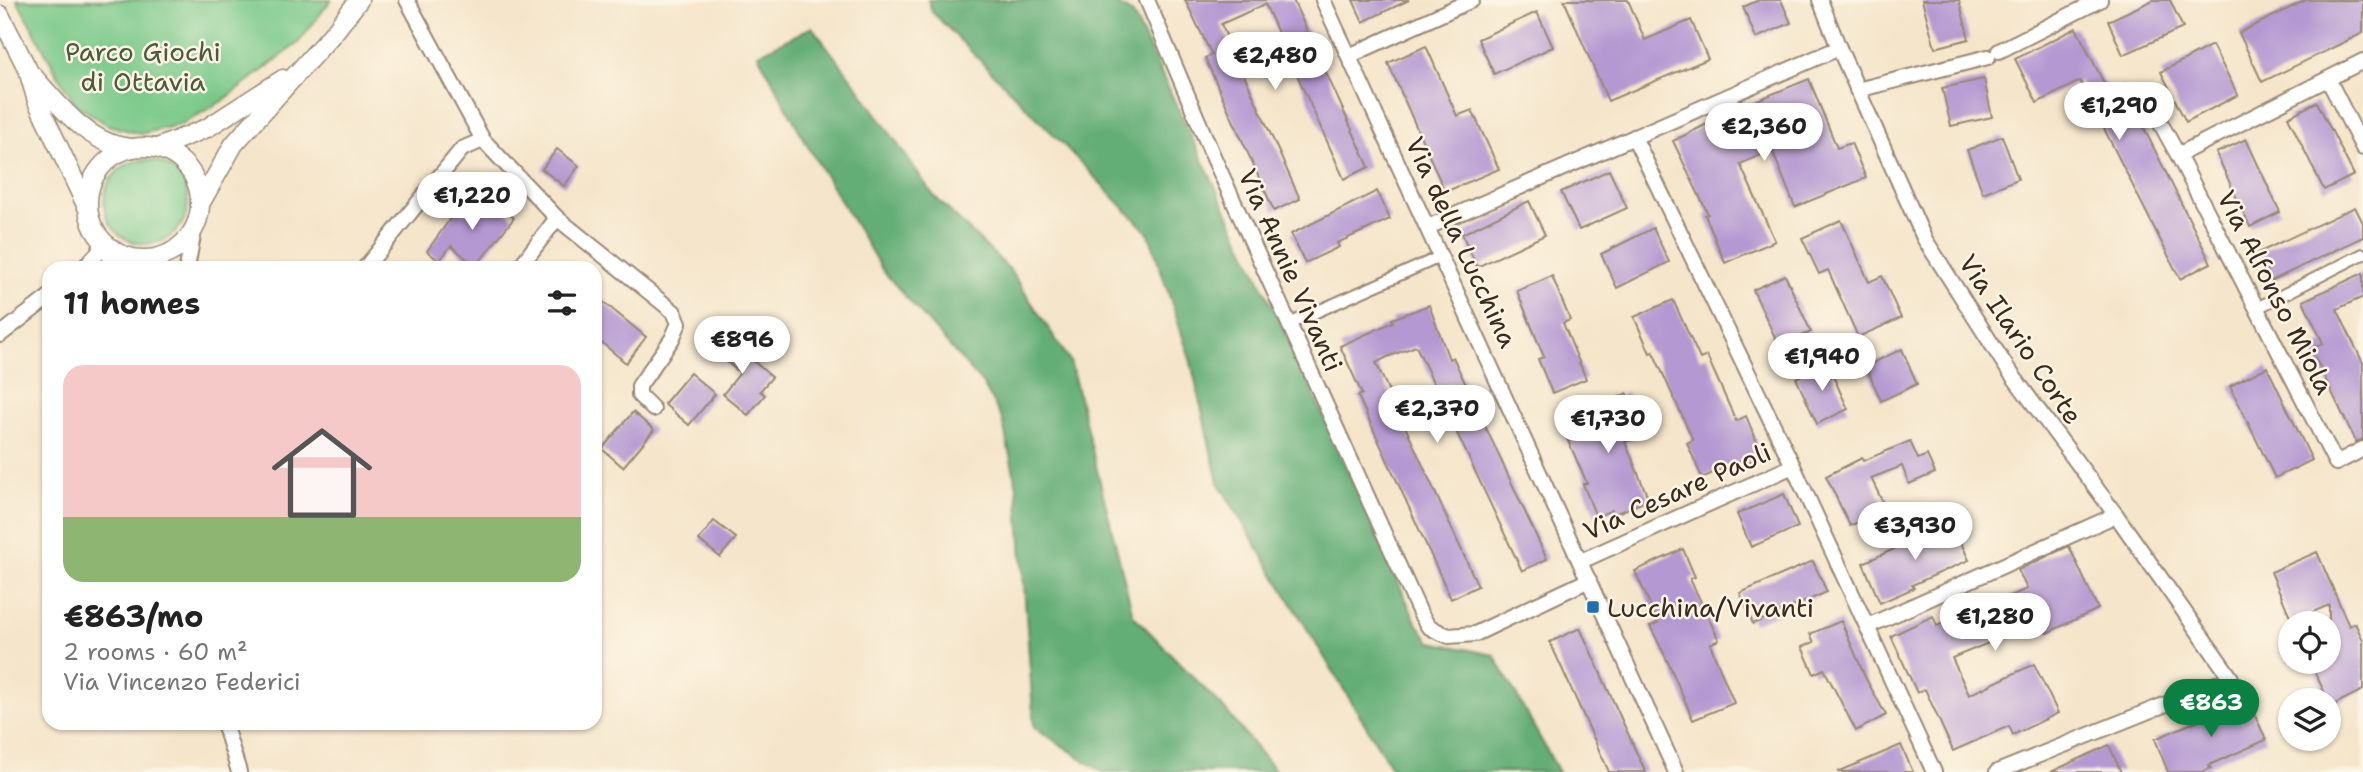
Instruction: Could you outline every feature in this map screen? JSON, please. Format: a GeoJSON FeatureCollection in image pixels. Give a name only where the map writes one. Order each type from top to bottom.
{"type":"FeatureCollection","features":[{"type":"Feature","properties":{"kind":"street"},"geometry":{"type":"LineString","coordinates":[[188,261],[200,204],[234,144],[300,67],[340,26],[359,0]]}},
{"type":"Feature","properties":{"kind":"street"},"geometry":{"type":"LineString","coordinates":[[407,0],[483,140],[556,218],[674,312],[679,323],[672,339],[639,386],[639,394],[653,409]]}},
{"type":"Feature","properties":{"kind":"street","name":"Via Annie Vivanti"},"geometry":{"type":"LineString","coordinates":[[1147,0],[1213,156],[1428,626],[1449,636],[1475,634],[1589,580]]}},
{"type":"Feature","properties":{"kind":"street","name":"Via della Lucchina"},"geometry":{"type":"LineString","coordinates":[[1323,0],[1676,772]]}},
{"type":"Feature","properties":{"kind":"street"},"geometry":{"type":"LineString","coordinates":[[1349,55],[1472,0]]}},
{"type":"Feature","properties":{"kind":"street","name":"Via Ilario Corte"},"geometry":{"type":"LineString","coordinates":[[1820,0],[1857,90],[1924,238],[2007,368],[2116,515],[2231,678],[1997,772]]}},
{"type":"Feature","properties":{"kind":"street"},"geometry":{"type":"LineString","coordinates":[[1857,90],[1994,54],[2100,0]]}},
{"type":"Feature","properties":{"kind":"street"},"geometry":{"type":"LineString","coordinates":[[0,15],[28,70],[49,129],[90,214]]}},
{"type":"Feature","properties":{"kind":"street"},"geometry":{"type":"LineString","coordinates":[[1428,227],[1839,48]]}},
{"type":"Feature","properties":{"kind":"street"},"geometry":{"type":"LineString","coordinates":[[2178,155],[2363,61]]}},
{"type":"Feature","properties":{"kind":"street"},"geometry":{"type":"LineString","coordinates":[[28,70],[86,130],[121,148],[157,148],[207,128],[300,67]]}},
{"type":"Feature","properties":{"kind":"street"},"geometry":{"type":"LineString","coordinates":[[2328,79],[2363,148]]}},
{"type":"Feature","properties":{"kind":"street","name":"Via Alfonso Miola"},"geometry":{"type":"LineString","coordinates":[[2146,97],[2336,463],[2363,449]]}},
{"type":"Feature","properties":{"kind":"street"},"geometry":{"type":"LineString","coordinates":[[1633,137],[1793,466],[1934,772]]}},
{"type":"Feature","properties":{"kind":"street"},"geometry":{"type":"LineString","coordinates":[[371,261],[462,149],[483,140]]}},
{"type":"Feature","properties":{"kind":"street"},"geometry":{"type":"LineString","coordinates":[[133,148],[111,158],[96,175],[88,197],[92,223],[106,243],[135,258],[157,257],[174,250],[194,230]]}},
{"type":"Feature","properties":{"kind":"street"},"geometry":{"type":"LineString","coordinates":[[157,148],[182,161],[188,168],[196,180],[200,204]]}},
{"type":"Feature","properties":{"kind":"street"},"geometry":{"type":"LineString","coordinates":[[524,261],[556,218]]}},
{"type":"Feature","properties":{"kind":"street"},"geometry":{"type":"LineString","coordinates":[[91,261],[106,243]]}},
{"type":"Feature","properties":{"kind":"street"},"geometry":{"type":"LineString","coordinates":[[106,243],[110,261]]}},
{"type":"Feature","properties":{"kind":"street"},"geometry":{"type":"LineString","coordinates":[[2257,308],[2363,254]]}},
{"type":"Feature","properties":{"kind":"street"},"geometry":{"type":"LineString","coordinates":[[1289,324],[1441,256]]}},
{"type":"Feature","properties":{"kind":"street"},"geometry":{"type":"LineString","coordinates":[[0,335],[42,302]]}},
{"type":"Feature","properties":{"kind":"street","name":"Via Cesare Paoli"},"geometry":{"type":"LineString","coordinates":[[1581,561],[1793,466]]}},
{"type":"Feature","properties":{"kind":"street"},"geometry":{"type":"LineString","coordinates":[[1868,626],[2116,515]]}},
{"type":"Feature","properties":{"kind":"street"},"geometry":{"type":"LineString","coordinates":[[227,730],[239,772]]}},
{"type":"Feature","properties":{"kind":"green space","name":"Parco Giochi di Ottavia"},"geometry":{"type":"Polygon","coordinates":[[[17,0],[331,0],[298,43],[224,100],[182,124],[140,134],[108,125],[77,105],[17,0]]]}},
{"type":"Feature","properties":{"kind":"green space"},"geometry":{"type":"Polygon","coordinates":[[[928,0],[1109,0],[1133,14],[1306,377],[1416,622],[1431,642],[1494,655],[1559,772],[1394,772],[1218,482],[1191,362],[1149,234],[932,12],[928,0]]]}},
{"type":"Feature","properties":{"kind":"green space"},"geometry":{"type":"Polygon","coordinates":[[[812,27],[934,196],[1010,270],[1070,361],[1133,615],[1227,712],[1276,772],[1102,772],[1034,727],[1017,487],[1002,419],[983,384],[883,271],[807,145],[758,54],[812,27]]]}},
{"type":"Feature","properties":{"kind":"green space"},"geometry":{"type":"Polygon","coordinates":[[[138,160],[154,160],[170,167],[181,178],[188,194],[185,218],[176,232],[154,244],[138,244],[122,237],[111,226],[104,210],[104,194],[111,178],[122,167],[138,160]]]}},
{"type":"Feature","properties":{"kind":"building"},"geometry":{"type":"Polygon","coordinates":[[[1185,0],[1293,0],[1369,167],[1344,179],[1265,4],[1221,24],[1300,199],[1274,211],[1205,58],[1212,55],[1185,0]]]}},
{"type":"Feature","properties":{"kind":"building"},"geometry":{"type":"Polygon","coordinates":[[[1353,0],[1409,0],[1363,22],[1353,0]]]}},
{"type":"Feature","properties":{"kind":"building"},"geometry":{"type":"Polygon","coordinates":[[[1564,0],[1628,0],[1645,40],[1691,20],[1708,59],[1608,101],[1564,0]]]}},
{"type":"Feature","properties":{"kind":"building"},"geometry":{"type":"Polygon","coordinates":[[[1759,0],[1781,0],[1791,23],[1756,38],[1743,7],[1759,0]]]}},
{"type":"Feature","properties":{"kind":"building"},"geometry":{"type":"Polygon","coordinates":[[[1922,0],[1959,0],[1969,39],[1935,48],[1922,0]]]}},
{"type":"Feature","properties":{"kind":"building"},"geometry":{"type":"Polygon","coordinates":[[[2153,0],[2170,0],[2183,28],[2123,55],[2108,21],[2153,0]]]}},
{"type":"Feature","properties":{"kind":"building"},"geometry":{"type":"Polygon","coordinates":[[[2306,0],[2363,0],[2363,33],[2262,82],[2239,33],[2306,0]]]}},
{"type":"Feature","properties":{"kind":"building"},"geometry":{"type":"Polygon","coordinates":[[[1537,12],[1553,47],[1494,74],[1478,39],[1537,12]]]}},
{"type":"Feature","properties":{"kind":"building"},"geometry":{"type":"Polygon","coordinates":[[[2076,28],[2109,93],[2123,86],[2211,263],[2180,279],[2080,81],[2037,103],[2015,59],[2076,28]]]}},
{"type":"Feature","properties":{"kind":"building"},"geometry":{"type":"Polygon","coordinates":[[[2212,45],[2238,95],[2186,122],[2161,72],[2212,45]]]}},
{"type":"Feature","properties":{"kind":"building"},"geometry":{"type":"Polygon","coordinates":[[[1426,46],[1457,116],[1472,110],[1499,169],[1445,192],[1388,63],[1426,46]]]}},
{"type":"Feature","properties":{"kind":"building"},"geometry":{"type":"Polygon","coordinates":[[[1809,79],[1837,148],[1851,143],[1866,178],[1795,207],[1772,150],[1740,164],[1775,241],[1725,263],[1705,215],[1708,214],[1673,141],[1743,106],[1809,79]]]}},
{"type":"Feature","properties":{"kind":"building"},"geometry":{"type":"Polygon","coordinates":[[[1984,79],[1992,117],[1951,126],[1942,88],[1984,79]]]}},
{"type":"Feature","properties":{"kind":"building"},"geometry":{"type":"Polygon","coordinates":[[[2317,102],[2354,175],[2324,190],[2288,117],[2317,102]]]}},
{"type":"Feature","properties":{"kind":"building"},"geometry":{"type":"Polygon","coordinates":[[[2002,136],[2018,179],[1983,193],[1967,150],[2002,136]]]}},
{"type":"Feature","properties":{"kind":"building"},"geometry":{"type":"Polygon","coordinates":[[[2246,139],[2280,212],[2250,227],[2216,153],[2246,139]]]}},
{"type":"Feature","properties":{"kind":"building"},"geometry":{"type":"Polygon","coordinates":[[[557,149],[579,166],[564,186],[542,169],[557,149]]]}},
{"type":"Feature","properties":{"kind":"building"},"geometry":{"type":"Polygon","coordinates":[[[1609,170],[1627,208],[1579,230],[1561,192],[1609,170]]]}},
{"type":"Feature","properties":{"kind":"building"},"geometry":{"type":"Polygon","coordinates":[[[1377,191],[1390,219],[1337,243],[1339,247],[1305,263],[1291,234],[1377,191]]]}},
{"type":"Feature","properties":{"kind":"building"},"geometry":{"type":"Polygon","coordinates":[[[491,199],[514,218],[480,261],[470,261],[451,246],[439,261],[427,251],[458,208],[470,216],[479,205],[483,208],[491,199]]]}},
{"type":"Feature","properties":{"kind":"building"},"geometry":{"type":"Polygon","coordinates":[[[1529,201],[1545,235],[1477,267],[1462,234],[1529,201]]]}},
{"type":"Feature","properties":{"kind":"building"},"geometry":{"type":"Polygon","coordinates":[[[2355,207],[2363,223],[2363,237],[2271,281],[2258,253],[2355,207]]]}},
{"type":"Feature","properties":{"kind":"building"},"geometry":{"type":"Polygon","coordinates":[[[1841,220],[1869,282],[1882,276],[1901,318],[1858,337],[1828,270],[1819,274],[1802,238],[1841,220]]]}},
{"type":"Feature","properties":{"kind":"building"},"geometry":{"type":"Polygon","coordinates":[[[1653,228],[1669,262],[1617,288],[1601,254],[1653,228]]]}},
{"type":"Feature","properties":{"kind":"building"},"geometry":{"type":"Polygon","coordinates":[[[2363,273],[2363,297],[2337,309],[2363,363],[2363,439],[2356,442],[2311,349],[2323,343],[2303,301],[2363,273]]]}},
{"type":"Feature","properties":{"kind":"building"},"geometry":{"type":"Polygon","coordinates":[[[1785,275],[1811,332],[1779,346],[1753,290],[1785,275]]]}},
{"type":"Feature","properties":{"kind":"building"},"geometry":{"type":"Polygon","coordinates":[[[1552,276],[1570,320],[1563,323],[1586,379],[1552,393],[1538,359],[1544,357],[1517,291],[1552,276]]]}},
{"type":"Feature","properties":{"kind":"building"},"geometry":{"type":"Polygon","coordinates":[[[1673,300],[1700,359],[1707,356],[1736,421],[1746,416],[1763,456],[1742,465],[1740,461],[1702,478],[1687,443],[1693,440],[1634,317],[1673,300]]]}},
{"type":"Feature","properties":{"kind":"building"},"geometry":{"type":"Polygon","coordinates":[[[602,301],[646,337],[626,363],[602,343],[602,301]]]}},
{"type":"Feature","properties":{"kind":"building"},"geometry":{"type":"Polygon","coordinates":[[[1429,305],[1449,359],[1453,357],[1547,559],[1522,571],[1416,346],[1387,357],[1376,363],[1478,586],[1451,599],[1358,396],[1362,394],[1340,346],[1393,322],[1392,319],[1429,305]]]}},
{"type":"Feature","properties":{"kind":"building"},"geometry":{"type":"Polygon","coordinates":[[[720,333],[772,377],[760,391],[765,395],[748,415],[723,394],[740,373],[709,347],[720,333]]]}},
{"type":"Feature","properties":{"kind":"building"},"geometry":{"type":"Polygon","coordinates":[[[1902,349],[1917,384],[1881,401],[1866,366],[1902,349]]]}},
{"type":"Feature","properties":{"kind":"building"},"geometry":{"type":"Polygon","coordinates":[[[1827,363],[1848,409],[1817,424],[1796,378],[1827,363]]]}},
{"type":"Feature","properties":{"kind":"building"},"geometry":{"type":"Polygon","coordinates":[[[2267,367],[2312,460],[2275,478],[2230,386],[2267,367]]]}},
{"type":"Feature","properties":{"kind":"building"},"geometry":{"type":"Polygon","coordinates":[[[690,373],[715,394],[689,425],[664,404],[690,373]]]}},
{"type":"Feature","properties":{"kind":"building"},"geometry":{"type":"Polygon","coordinates":[[[1627,393],[1645,433],[1625,442],[1649,500],[1614,514],[1612,510],[1596,517],[1583,484],[1587,483],[1560,423],[1627,393]]]}},
{"type":"Feature","properties":{"kind":"building"},"geometry":{"type":"Polygon","coordinates":[[[633,412],[654,430],[623,467],[602,449],[633,412]]]}},
{"type":"Feature","properties":{"kind":"building"},"geometry":{"type":"Polygon","coordinates":[[[1910,441],[1918,459],[1927,455],[1935,473],[1909,484],[1902,466],[1871,478],[1886,509],[1850,526],[1826,476],[1862,458],[1863,461],[1910,441]]]}},
{"type":"Feature","properties":{"kind":"building"},"geometry":{"type":"Polygon","coordinates":[[[1784,494],[1798,527],[1751,547],[1737,514],[1784,494]]]}},
{"type":"Feature","properties":{"kind":"building"},"geometry":{"type":"Polygon","coordinates":[[[714,521],[736,538],[720,557],[699,540],[714,521]]]}},
{"type":"Feature","properties":{"kind":"building"},"geometry":{"type":"Polygon","coordinates":[[[1952,523],[1969,560],[1912,585],[1914,588],[1880,603],[1863,563],[1952,523]]]}},
{"type":"Feature","properties":{"kind":"building"},"geometry":{"type":"Polygon","coordinates":[[[2069,546],[2098,609],[2047,633],[2042,621],[1952,658],[1969,695],[2034,664],[2058,713],[2013,735],[2009,726],[1953,751],[1925,689],[1917,693],[1891,636],[1933,616],[1937,626],[2027,589],[2018,570],[2069,546]]]}},
{"type":"Feature","properties":{"kind":"building"},"geometry":{"type":"Polygon","coordinates":[[[1683,549],[1695,577],[1690,579],[1719,640],[1710,644],[1734,703],[1693,720],[1650,626],[1658,623],[1635,571],[1683,549]]]}},
{"type":"Feature","properties":{"kind":"building"},"geometry":{"type":"Polygon","coordinates":[[[2317,552],[2349,626],[2355,623],[2363,640],[2363,690],[2341,701],[2341,688],[2322,688],[2316,674],[2341,674],[2341,611],[2329,611],[2329,605],[2315,611],[2288,611],[2271,572],[2317,552]]]}},
{"type":"Feature","properties":{"kind":"building"},"geometry":{"type":"Polygon","coordinates":[[[1813,561],[1827,592],[1753,624],[1740,593],[1813,561]]]}},
{"type":"Feature","properties":{"kind":"building"},"geometry":{"type":"Polygon","coordinates":[[[1841,621],[1866,679],[1886,715],[1856,731],[1824,669],[1814,674],[1802,647],[1814,642],[1810,634],[1841,621]]]}},
{"type":"Feature","properties":{"kind":"building"},"geometry":{"type":"Polygon","coordinates":[[[1580,628],[1646,772],[1609,772],[1550,642],[1580,628]]]}},
{"type":"Feature","properties":{"kind":"building"},"geometry":{"type":"Polygon","coordinates":[[[2248,699],[2266,740],[2209,765],[2211,768],[2202,772],[2168,772],[2155,739],[2248,699]]]}},
{"type":"Feature","properties":{"kind":"building"},"geometry":{"type":"Polygon","coordinates":[[[1901,745],[1913,772],[1838,772],[1901,745]]]}},
{"type":"Feature","properties":{"kind":"building"},"geometry":{"type":"Polygon","coordinates":[[[2109,745],[2121,772],[2051,772],[2109,745]]]}},
{"type":"Feature","properties":{"kind":"place","name":"Lucchina/Vivanti"},"geometry":{"type":"Point","coordinates":[1593,607]}}]}
